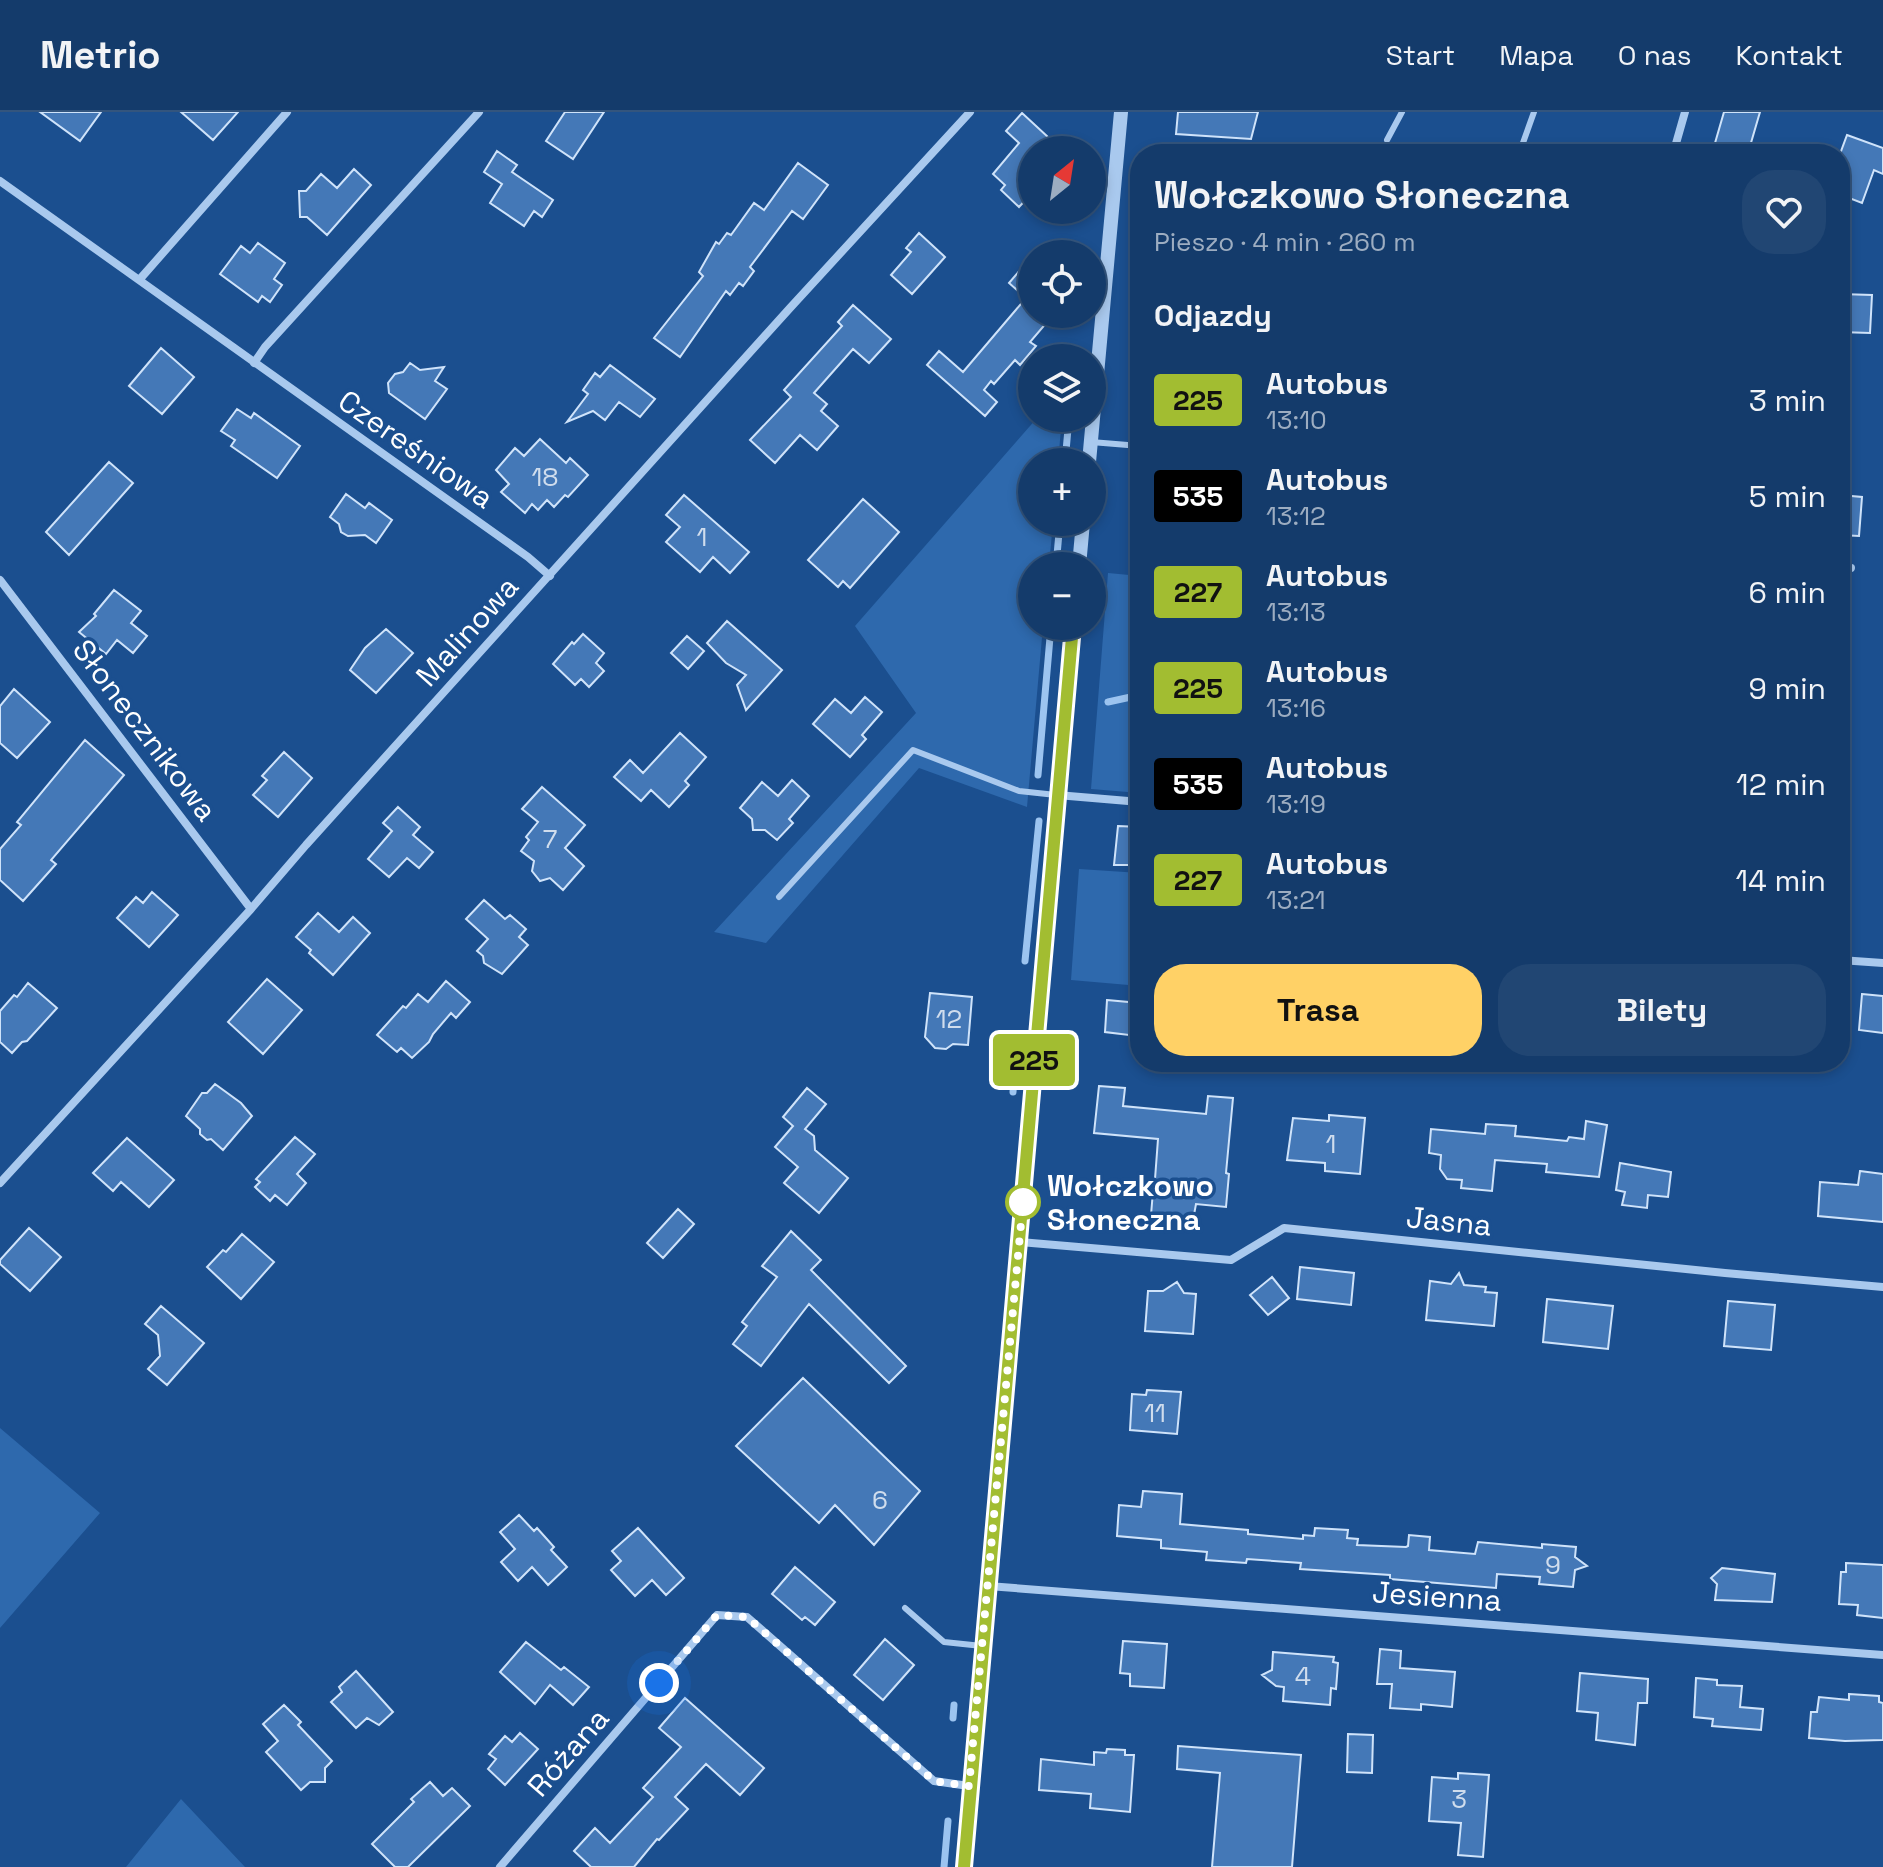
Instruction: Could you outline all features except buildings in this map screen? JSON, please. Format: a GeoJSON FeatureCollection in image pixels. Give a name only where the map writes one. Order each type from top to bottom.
{"type":"FeatureCollection","features":[{"type":"Feature","properties":{"kind":"street"},"geometry":{"type":"LineString","coordinates":[[140,279],[287,112]]}},
{"type":"Feature","properties":{"kind":"street"},"geometry":{"type":"LineString","coordinates":[[254,363],[265,347],[479,112]]}},
{"type":"Feature","properties":{"kind":"street","name":"Malinowa"},"geometry":{"type":"LineString","coordinates":[[0,1183],[970,112]]}},
{"type":"Feature","properties":{"kind":"street"},"geometry":{"type":"LineString","coordinates":[[1090,448],[1121,112]]}},
{"type":"Feature","properties":{"kind":"street"},"geometry":{"type":"LineString","coordinates":[[1676,144],[1685,112]]}},
{"type":"Feature","properties":{"kind":"street","name":"Czereśniowa"},"geometry":{"type":"LineString","coordinates":[[0,181],[528,557],[550,576]]}},
{"type":"Feature","properties":{"kind":"street","name":"Słonecznikowa"},"geometry":{"type":"LineString","coordinates":[[0,580],[251,909]]}},
{"type":"Feature","properties":{"kind":"street"},"geometry":{"type":"LineString","coordinates":[[964,1867],[1072,640]]}},
{"type":"Feature","properties":{"kind":"street"},"geometry":{"type":"LineString","coordinates":[[1056,795],[1130,801]]}},
{"type":"Feature","properties":{"kind":"street"},"geometry":{"type":"LineString","coordinates":[[1850,961],[1883,963]]}},
{"type":"Feature","properties":{"kind":"street","name":"Jasna"},"geometry":{"type":"LineString","coordinates":[[1020,1242],[1231,1260],[1284,1228],[1883,1287]]}},
{"type":"Feature","properties":{"kind":"street","name":"Jesienna"},"geometry":{"type":"LineString","coordinates":[[988,1585],[1883,1655]]}},
{"type":"Feature","properties":{"kind":"street","name":"Różana"},"geometry":{"type":"LineString","coordinates":[[500,1867],[717,1615],[747,1617],[934,1781],[969,1786]]}},
{"type":"Feature","properties":{"kind":"lane"},"geometry":{"type":"LineString","coordinates":[[1387,140],[1402,112]]}},
{"type":"Feature","properties":{"kind":"lane"},"geometry":{"type":"LineString","coordinates":[[1523,144],[1534,112]]}},
{"type":"Feature","properties":{"kind":"lane"},"geometry":{"type":"LineString","coordinates":[[1091,442],[1130,445]]}},
{"type":"Feature","properties":{"kind":"lane"},"geometry":{"type":"LineString","coordinates":[[779,897],[913,750],[1019,791],[1056,795]]}},
{"type":"Feature","properties":{"kind":"lane"},"geometry":{"type":"LineString","coordinates":[[905,1608],[944,1642],[982,1646]]}},
{"type":"Feature","properties":{"kind":"shaded area"},"geometry":{"type":"Polygon","coordinates":[[[1025,432],[1061,432],[1059,448],[1018,448],[1018,536],[1052,536],[1050,552],[1018,552],[1018,640],[1042,640],[1027,807],[919,768],[766,943],[714,932],[916,713],[855,626],[1025,432]]]}},
{"type":"Feature","properties":{"kind":"shaded area"},"geometry":{"type":"Polygon","coordinates":[[[1108,573],[1130,575],[1130,792],[1091,789],[1103,640],[1106,640],[1108,573]]]}},
{"type":"Feature","properties":{"kind":"shaded area"},"geometry":{"type":"Polygon","coordinates":[[[1079,869],[1130,872],[1130,985],[1071,980],[1079,869]]]}},
{"type":"Feature","properties":{"kind":"shaded area"},"geometry":{"type":"Polygon","coordinates":[[[0,1428],[100,1513],[0,1628],[0,1428]]]}},
{"type":"Feature","properties":{"kind":"shaded area"},"geometry":{"type":"Polygon","coordinates":[[[181,1799],[245,1867],[126,1867],[181,1799]]]}},
{"type":"Feature","properties":{"kind":"waterway"},"geometry":{"type":"LineString","coordinates":[[1066,448],[1068,432]]}},
{"type":"Feature","properties":{"kind":"waterway"},"geometry":{"type":"LineString","coordinates":[[1057,552],[1059,536]]}},
{"type":"Feature","properties":{"kind":"waterway"},"geometry":{"type":"LineString","coordinates":[[1038,775],[1050,640]]}},
{"type":"Feature","properties":{"kind":"waterway"},"geometry":{"type":"LineString","coordinates":[[1108,702],[1130,697]]}},
{"type":"Feature","properties":{"kind":"waterway"},"geometry":{"type":"LineString","coordinates":[[1025,961],[1039,821]]}},
{"type":"Feature","properties":{"kind":"waterway"},"geometry":{"type":"LineString","coordinates":[[1013,1092],[1014,1077]]}},
{"type":"Feature","properties":{"kind":"waterway"},"geometry":{"type":"LineString","coordinates":[[953,1718],[954,1705]]}},
{"type":"Feature","properties":{"kind":"waterway"},"geometry":{"type":"LineString","coordinates":[[944,1867],[948,1821]]}},
{"type":"Feature","properties":{"kind":"bus line","name":"225"},"geometry":{"type":"LineString","coordinates":[[964,1867],[1072,640]]}},
{"type":"Feature","properties":{"kind":"place","name":"Wołczkowo Słoneczna"},"geometry":{"type":"Point","coordinates":[1023,1202]}},
{"type":"Feature","properties":{"kind":"route"},"geometry":{"type":"LineString","coordinates":[[659,1683],[717,1615],[747,1617],[934,1781],[969,1786],[1023,1202]]}}]}
